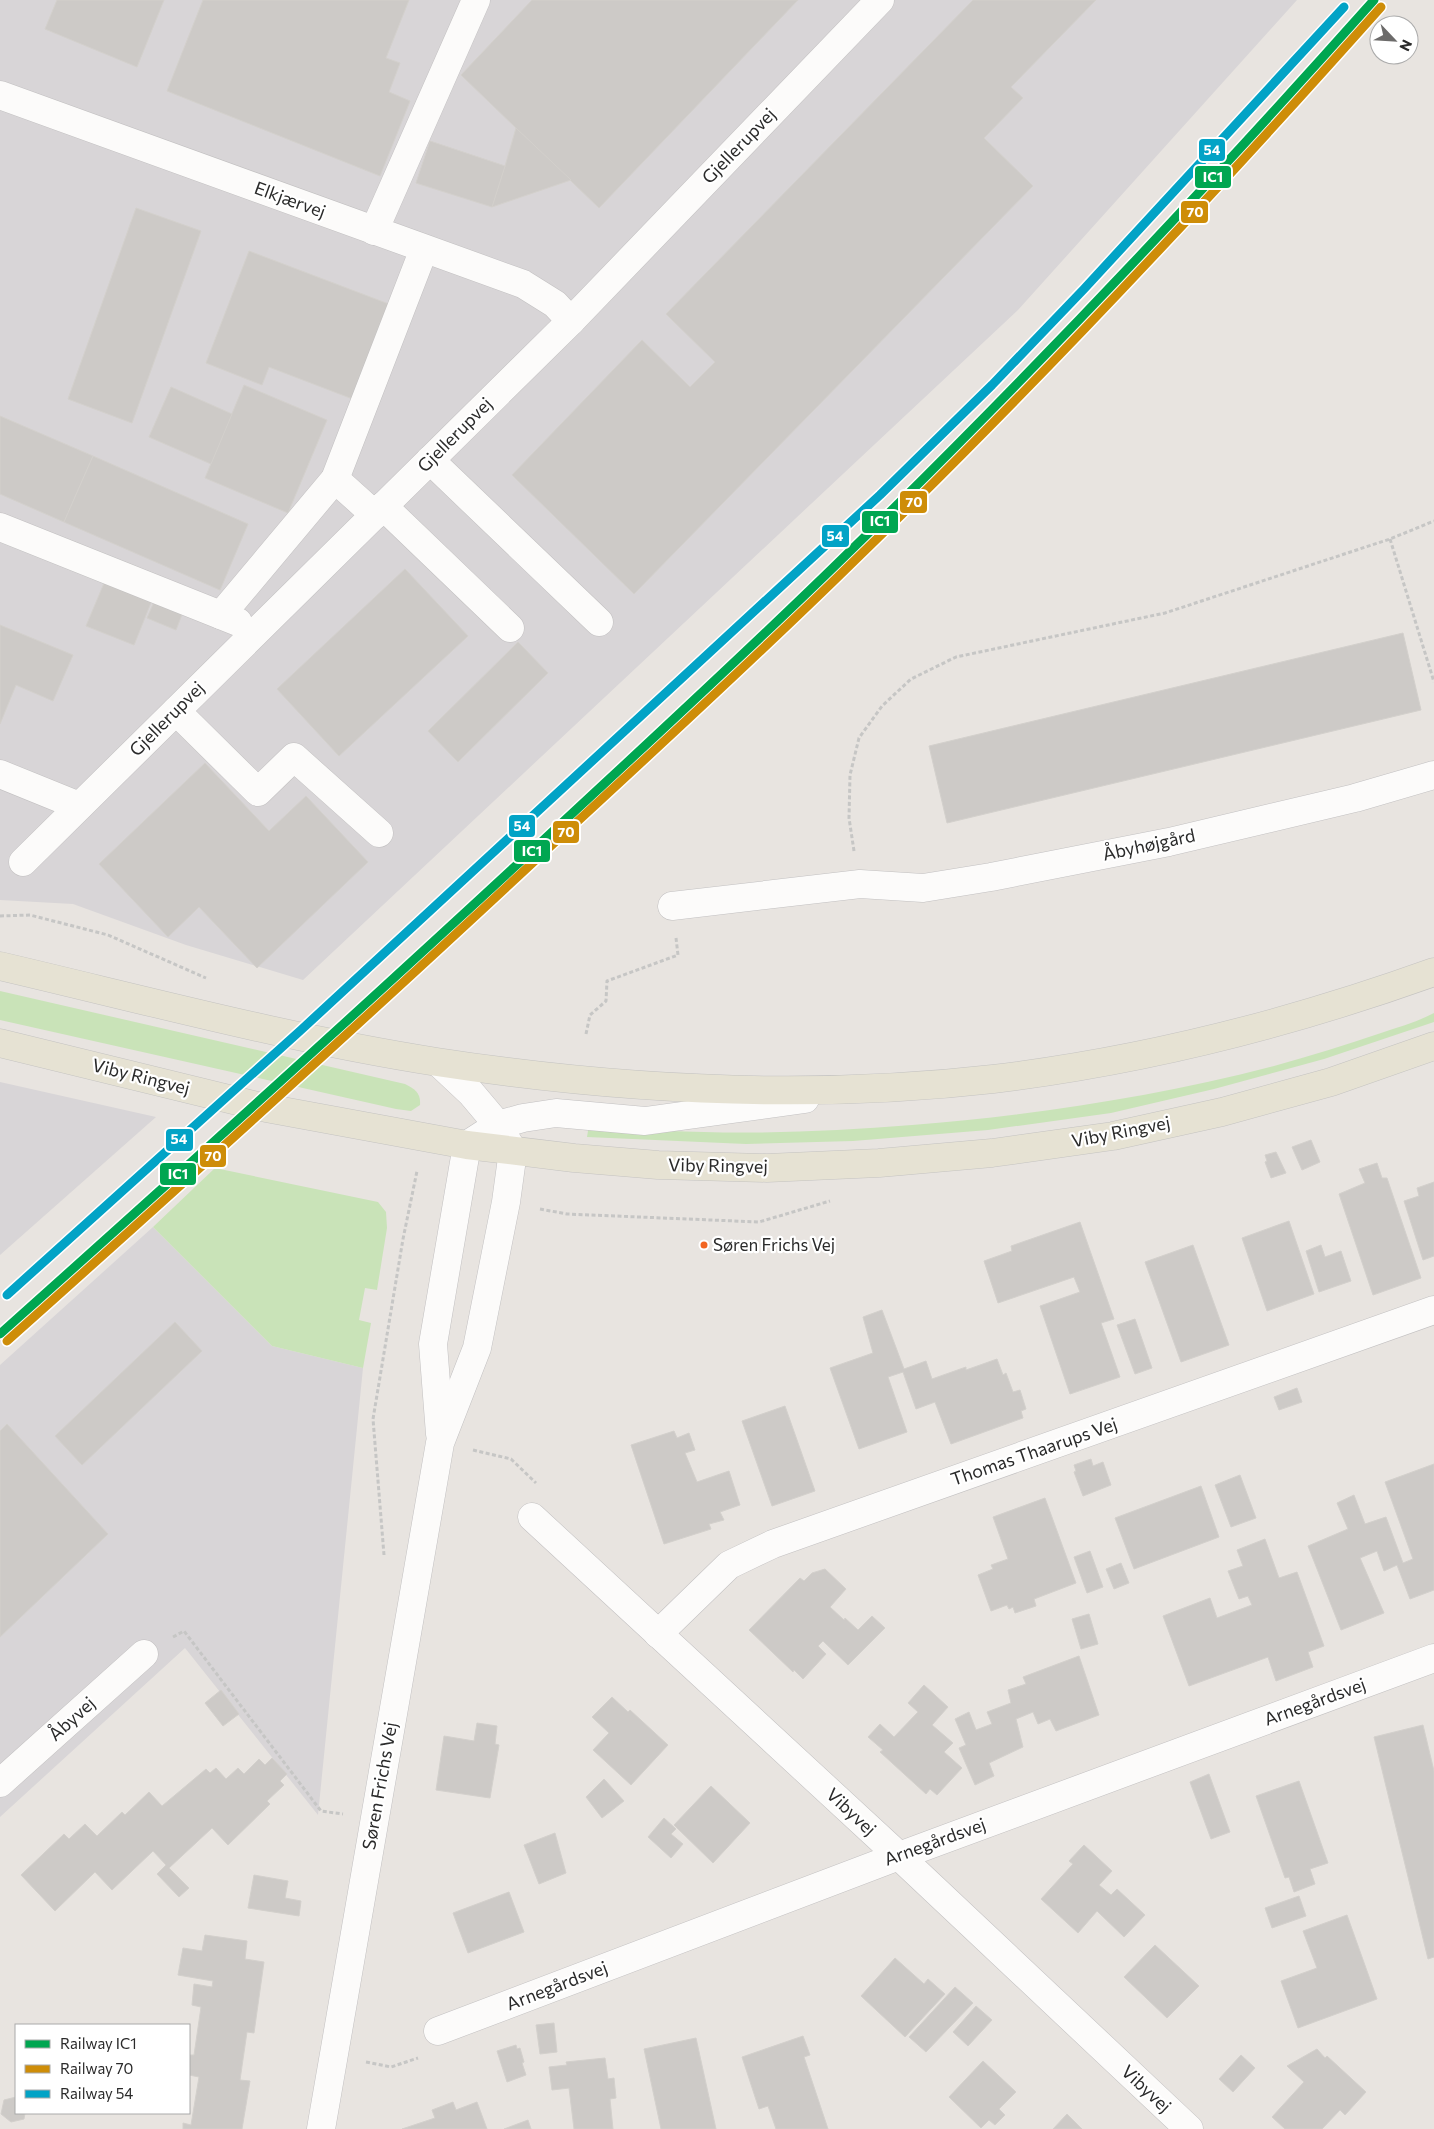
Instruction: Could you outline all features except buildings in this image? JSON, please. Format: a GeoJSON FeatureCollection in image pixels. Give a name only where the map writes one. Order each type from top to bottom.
{"type":"FeatureCollection","features":[{"type":"Feature","properties":{"kind":"main road"},"geometry":{"type":"LineString","coordinates":[[0,966],[353,1048],[439,1063],[582,1080],[670,1087],[773,1091],[882,1088],[993,1078],[1100,1062],[1204,1041],[1312,1011],[1434,972]]}},
{"type":"Feature","properties":{"kind":"main road","name":"Viby Ringvej"},"geometry":{"type":"LineString","coordinates":[[0,1043],[266,1108],[424,1138],[574,1158],[658,1165],[767,1168],[879,1163],[992,1153],[1113,1136],[1222,1112],[1330,1082],[1434,1046]]}},
{"type":"Feature","properties":{"kind":"street"},"geometry":{"type":"LineString","coordinates":[[374,231],[476,0]]}},
{"type":"Feature","properties":{"kind":"street","name":"Gjellerupvej"},"geometry":{"type":"LineString","coordinates":[[22,862],[572,321],[880,0]]}},
{"type":"Feature","properties":{"kind":"street","name":"Elkjærvej"},"geometry":{"type":"LineString","coordinates":[[0,95],[523,284],[555,304],[572,321]]}},
{"type":"Feature","properties":{"kind":"street"},"geometry":{"type":"LineString","coordinates":[[221,615],[336,479],[424,249]]}},
{"type":"Feature","properties":{"kind":"street"},"geometry":{"type":"LineString","coordinates":[[430,460],[599,622]]}},
{"type":"Feature","properties":{"kind":"street"},"geometry":{"type":"LineString","coordinates":[[336,479],[379,511],[510,628]]}},
{"type":"Feature","properties":{"kind":"street"},"geometry":{"type":"LineString","coordinates":[[0,527],[258,629]]}},
{"type":"Feature","properties":{"kind":"street"},"geometry":{"type":"LineString","coordinates":[[176,711],[258,792],[294,757],[379,832]]}},
{"type":"Feature","properties":{"kind":"street"},"geometry":{"type":"LineString","coordinates":[[0,774],[79,806]]}},
{"type":"Feature","properties":{"kind":"street","name":"Åbyhøjgård"},"geometry":{"type":"LineString","coordinates":[[672,906],[860,884],[923,888],[991,877],[1178,840],[1355,798],[1434,775]]}},
{"type":"Feature","properties":{"kind":"street"},"geometry":{"type":"LineString","coordinates":[[439,1063],[471,1093],[498,1126],[513,1151]]}},
{"type":"Feature","properties":{"kind":"street"},"geometry":{"type":"LineString","coordinates":[[467,1145],[498,1126],[522,1118],[556,1113],[645,1121],[882,1088]]}},
{"type":"Feature","properties":{"kind":"street","name":"Søren Frichs Vej"},"geometry":{"type":"LineString","coordinates":[[440,1443],[433,1344],[467,1145]]}},
{"type":"Feature","properties":{"kind":"street","name":"Søren Frichs Vej"},"geometry":{"type":"LineString","coordinates":[[321,2129],[440,1443],[477,1348],[506,1202],[513,1151]]}},
{"type":"Feature","properties":{"kind":"street","name":"Thomas Thaarups Vej"},"geometry":{"type":"LineString","coordinates":[[658,1634],[729,1565],[773,1544],[1434,1310]]}},
{"type":"Feature","properties":{"kind":"street","name":"Vibyvej"},"geometry":{"type":"LineString","coordinates":[[532,1517],[899,1856],[1189,2129]]}},
{"type":"Feature","properties":{"kind":"street","name":"Åbyvej"},"geometry":{"type":"LineString","coordinates":[[0,1783],[144,1654]]}},
{"type":"Feature","properties":{"kind":"street","name":"Arnegårdsvej"},"geometry":{"type":"LineString","coordinates":[[438,2031],[899,1856],[1434,1658]]}},
{"type":"Feature","properties":{"kind":"path"},"geometry":{"type":"LineString","coordinates":[[860,884],[849,818],[850,775],[859,738],[882,706],[911,678],[956,657],[1165,613],[1390,539],[1434,520]]}},
{"type":"Feature","properties":{"kind":"path"},"geometry":{"type":"LineString","coordinates":[[1390,539],[1434,682]]}},
{"type":"Feature","properties":{"kind":"path"},"geometry":{"type":"LineString","coordinates":[[586,1034],[590,1015],[606,1001],[607,981],[678,955],[672,906]]}},
{"type":"Feature","properties":{"kind":"path"},"geometry":{"type":"LineString","coordinates":[[0,916],[30,915],[108,935],[210,980]]}},
{"type":"Feature","properties":{"kind":"path"},"geometry":{"type":"LineString","coordinates":[[385,1556],[382,1548],[373,1419],[403,1239],[424,1138]]}},
{"type":"Feature","properties":{"kind":"path"},"geometry":{"type":"LineString","coordinates":[[506,1202],[567,1214],[759,1222]]}},
{"type":"Feature","properties":{"kind":"path"},"geometry":{"type":"LineString","coordinates":[[440,1443],[511,1459],[551,1496],[532,1517]]}},
{"type":"Feature","properties":{"kind":"path"},"geometry":{"type":"LineString","coordinates":[[144,1654],[184,1631],[321,1811],[376,1817]]}},
{"type":"Feature","properties":{"kind":"path"},"geometry":{"type":"LineString","coordinates":[[334,2056],[391,2067],[442,2051],[438,2031]]}},
{"type":"Feature","properties":{"kind":"shaded area"},"geometry":{"type":"Polygon","coordinates":[[[0,0],[1297,0],[1018,310],[303,980],[186,945],[73,904],[0,900],[0,0]]]}},
{"type":"Feature","properties":{"kind":"shaded area"},"geometry":{"type":"Polygon","coordinates":[[[0,1082],[156,1117],[0,1255],[0,1082]]]}},
{"type":"Feature","properties":{"kind":"shaded area"},"geometry":{"type":"Polygon","coordinates":[[[153,1227],[272,1346],[363,1368],[318,1815],[185,1648],[0,1817],[0,1365],[153,1227]]]}},
{"type":"Feature","properties":{"kind":"green space"},"geometry":{"type":"Polygon","coordinates":[[[0,991],[405,1084],[417,1092],[420,1105],[411,1111],[396,1109],[0,1020],[0,991]]]}},
{"type":"Feature","properties":{"kind":"green space"},"geometry":{"type":"Polygon","coordinates":[[[1434,1013],[1434,1022],[1324,1059],[1214,1089],[1111,1113],[988,1130],[853,1141],[746,1144],[587,1137],[589,1125],[669,1131],[791,1132],[912,1125],[1049,1110],[1139,1096],[1274,1066],[1401,1026],[1434,1013]]]}},
{"type":"Feature","properties":{"kind":"green space"},"geometry":{"type":"Polygon","coordinates":[[[215,1168],[378,1202],[386,1212],[387,1228],[377,1290],[365,1288],[359,1320],[371,1323],[363,1368],[272,1346],[153,1227],[215,1168]]]}},
{"type":"Feature","properties":{"kind":"rail line","name":"IC1"},"geometry":{"type":"LineString","coordinates":[[0,1334],[402,971],[805,595],[912,491],[1113,284],[1245,143],[1374,0]]}},
{"type":"Feature","properties":{"kind":"rail line","name":"54"},"geometry":{"type":"LineString","coordinates":[[7,1295],[301,1030],[880,495],[992,385],[1084,289],[1344,7]]}},
{"type":"Feature","properties":{"kind":"rail line","name":"70"},"geometry":{"type":"LineString","coordinates":[[7,1341],[408,978],[812,602],[919,498],[1121,291],[1381,7]]}},
{"type":"Feature","properties":{"kind":"place","name":"Søren Frichs Vej"},"geometry":{"type":"Point","coordinates":[704,1245]}}]}
